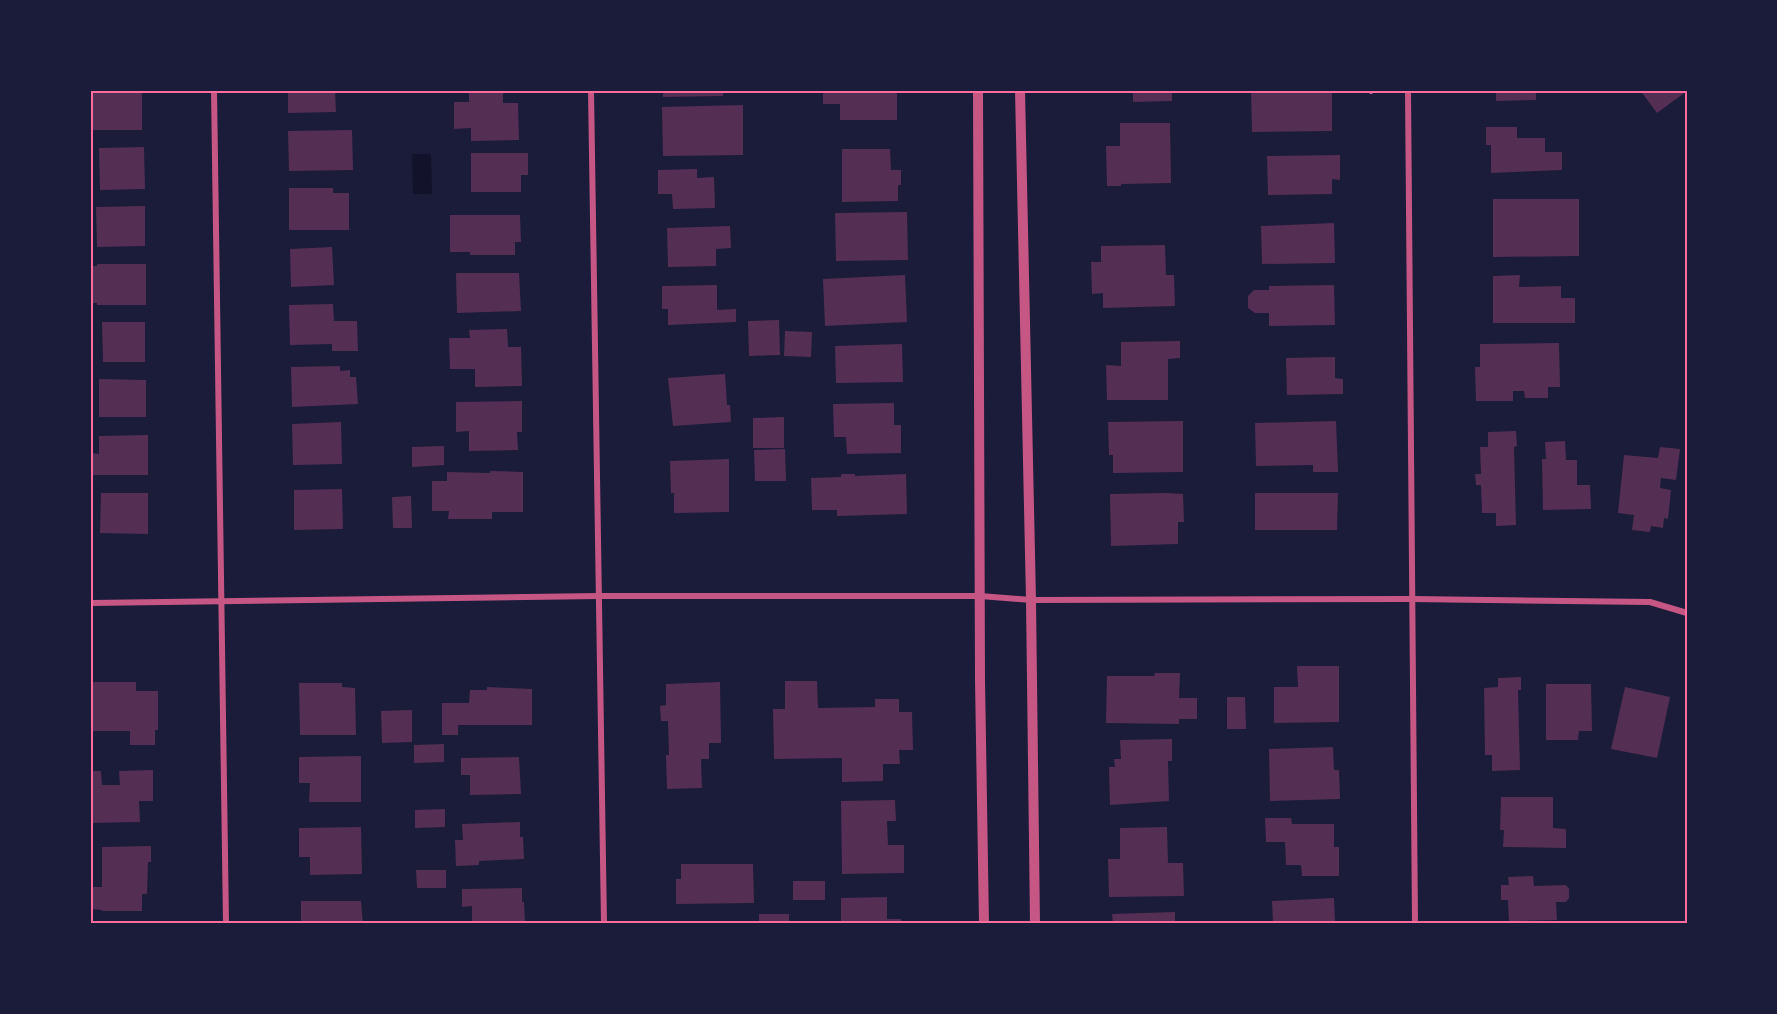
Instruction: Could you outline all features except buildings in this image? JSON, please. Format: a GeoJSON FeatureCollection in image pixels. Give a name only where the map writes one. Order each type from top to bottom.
{"type":"FeatureCollection","features":[{"type":"Feature","properties":{"kind":"street"},"geometry":{"type":"LineString","coordinates":[[214,90],[226,924]]}},
{"type":"Feature","properties":{"kind":"street"},"geometry":{"type":"LineString","coordinates":[[591,90],[604,924]]}},
{"type":"Feature","properties":{"kind":"street"},"geometry":{"type":"LineString","coordinates":[[978,90],[984,924]]}},
{"type":"Feature","properties":{"kind":"street"},"geometry":{"type":"LineString","coordinates":[[1020,90],[1031,600],[1035,924]]}},
{"type":"Feature","properties":{"kind":"street"},"geometry":{"type":"LineString","coordinates":[[1407,90],[1415,924]]}},
{"type":"Feature","properties":{"kind":"street"},"geometry":{"type":"LineString","coordinates":[[90,603],[599,596],[980,596],[1031,600],[1411,599],[1650,602],[1687,613]]}},
{"type":"Feature","properties":{"kind":"shaded area"},"geometry":{"type":"Polygon","coordinates":[[[412,154],[431,154],[432,194],[413,194],[412,154]]]}}]}
